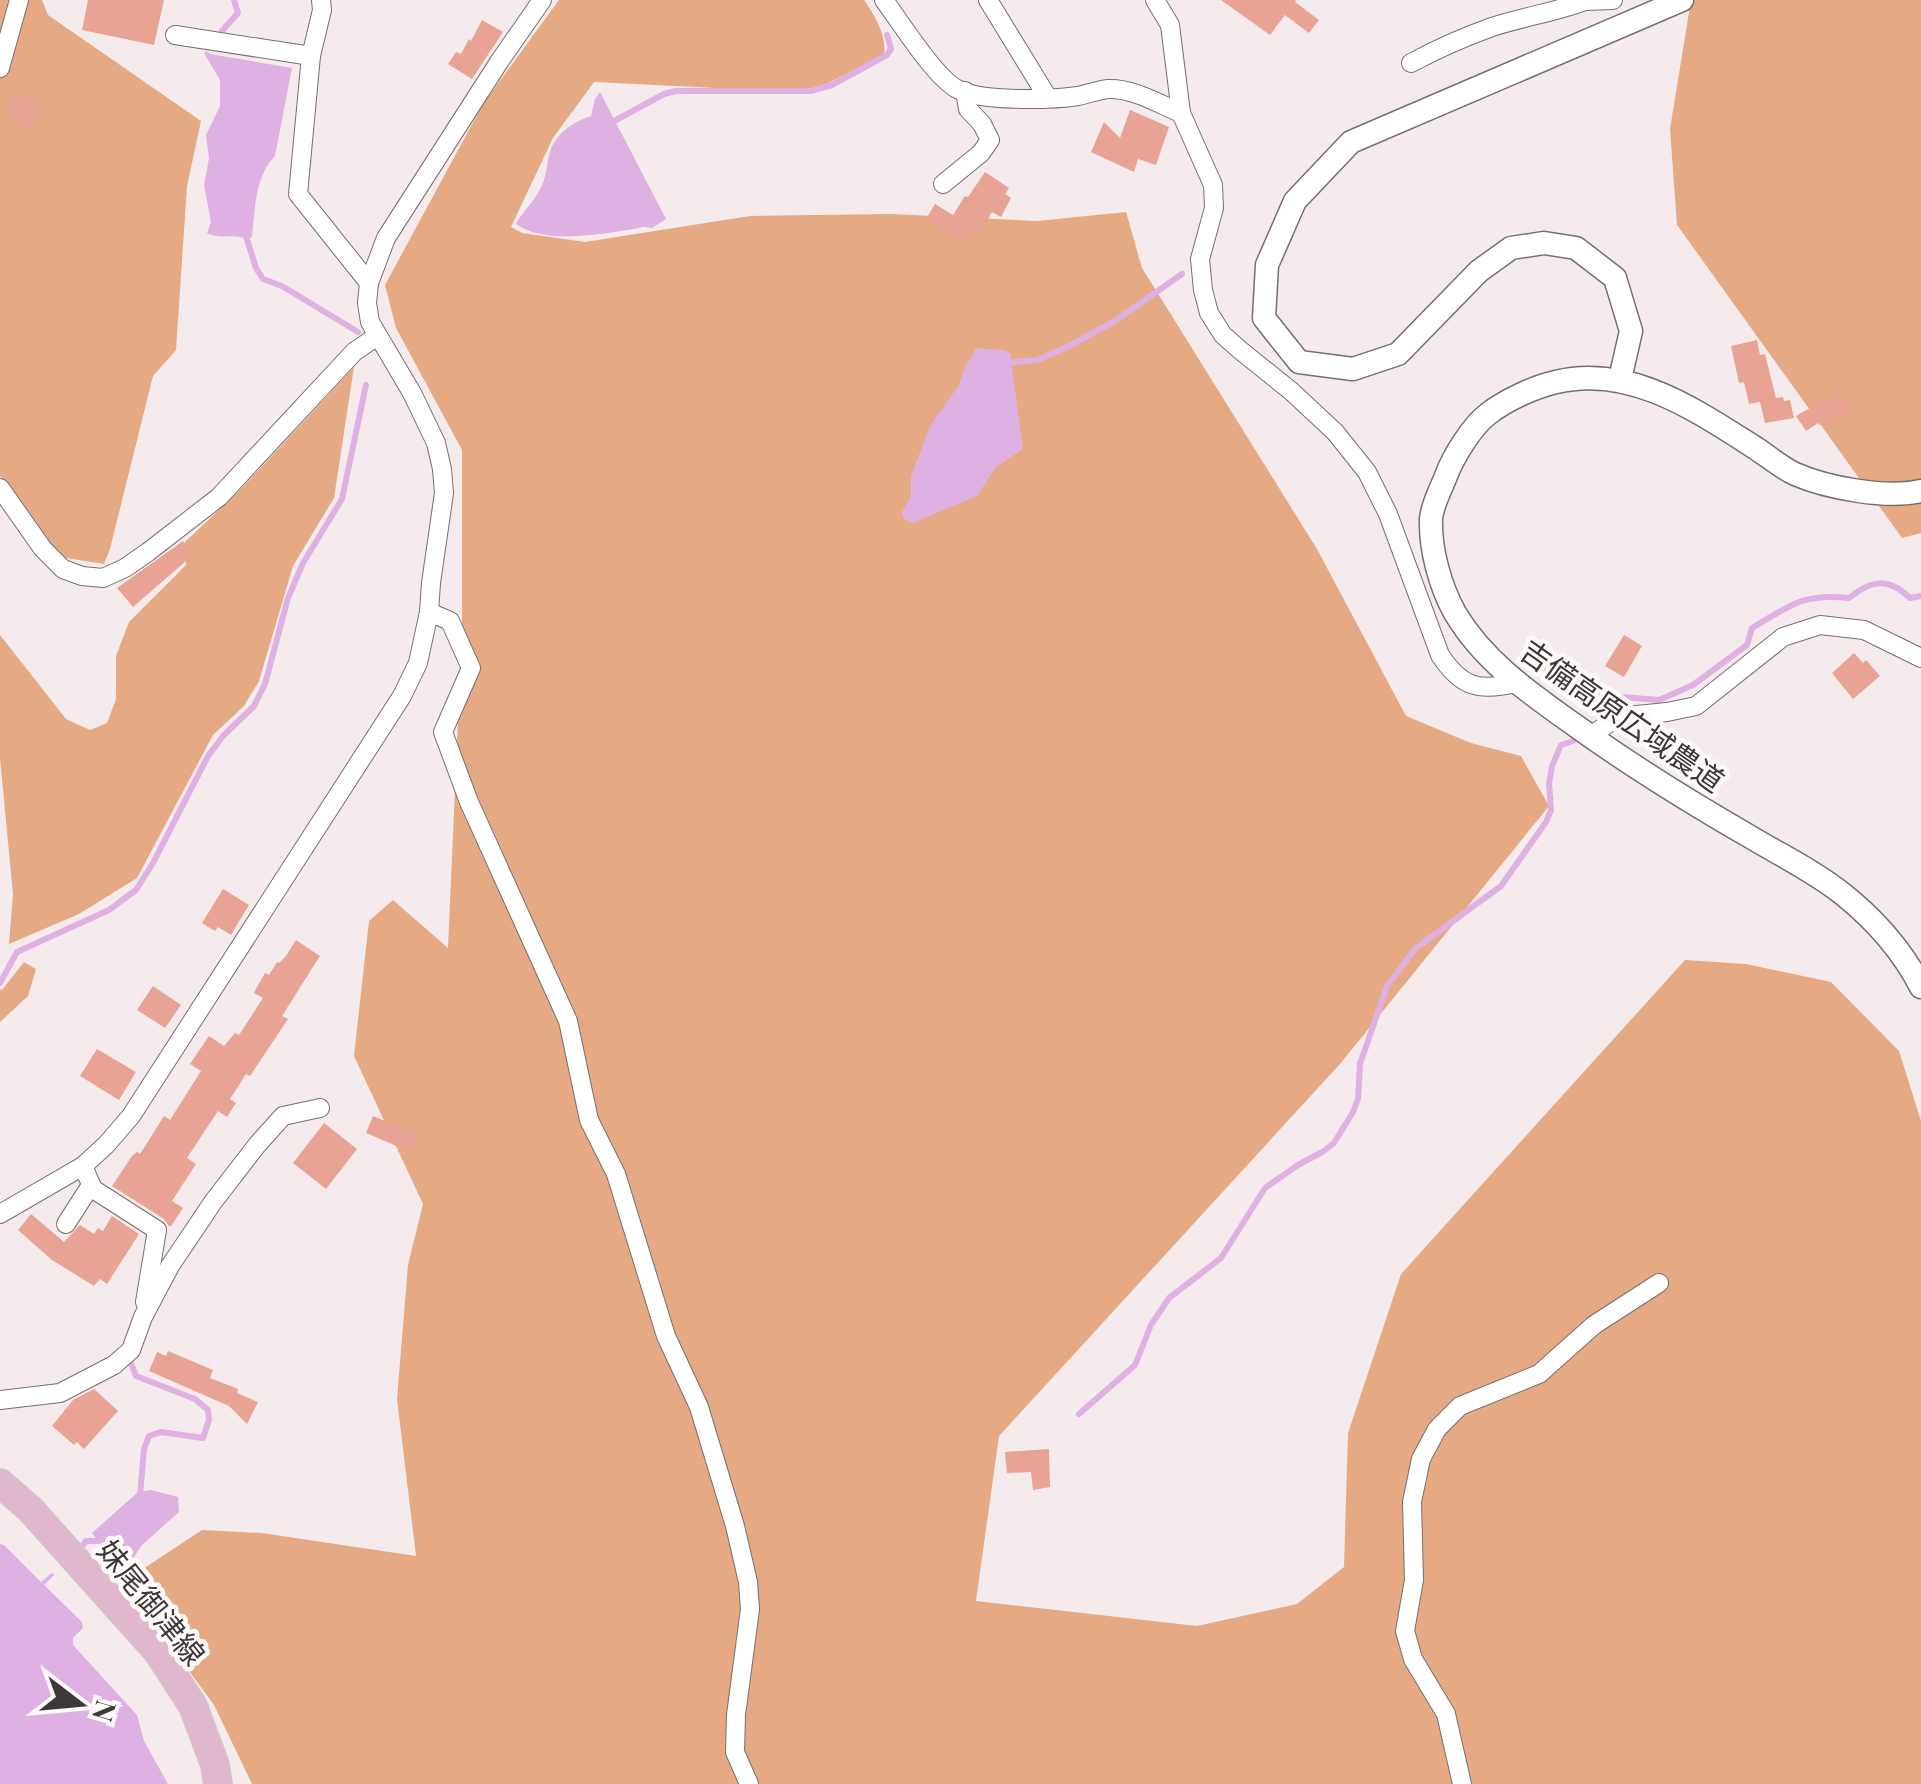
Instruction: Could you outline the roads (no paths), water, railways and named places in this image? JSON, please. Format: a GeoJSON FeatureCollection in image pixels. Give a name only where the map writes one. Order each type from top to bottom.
{"type":"FeatureCollection","features":[{"type":"Feature","properties":{"kind":"main road","name":"妹尾御津線"},"geometry":{"type":"LineString","coordinates":[[0,1483],[30,1508],[158,1652],[193,1706],[215,1764],[218,1784]]}},
{"type":"Feature","properties":{"kind":"street"},"geometry":{"type":"LineString","coordinates":[[0,68],[19,0]]}},
{"type":"Feature","properties":{"kind":"street"},"geometry":{"type":"LineString","coordinates":[[321,0],[311,56],[298,194],[369,283]]}},
{"type":"Feature","properties":{"kind":"street"},"geometry":{"type":"LineString","coordinates":[[0,1214],[82,1166],[131,1116],[402,696],[418,663],[429,612],[444,493],[442,469],[436,443],[412,393],[370,322],[369,283],[386,238],[542,0]]}},
{"type":"Feature","properties":{"kind":"street"},"geometry":{"type":"LineString","coordinates":[[884,0],[939,73],[957,89],[986,98],[1048,98],[1125,90],[1181,113]]}},
{"type":"Feature","properties":{"kind":"street"},"geometry":{"type":"LineString","coordinates":[[988,0],[1048,98]]}},
{"type":"Feature","properties":{"kind":"street"},"geometry":{"type":"LineString","coordinates":[[1154,0],[1170,25],[1181,113],[1214,185],[1214,208],[1200,259],[1209,313],[1224,335],[1335,432],[1367,472],[1388,514],[1440,656],[1450,670],[1468,684],[1494,688],[1515,682]]}},
{"type":"Feature","properties":{"kind":"street"},"geometry":{"type":"LineString","coordinates":[[1411,63],[1496,26],[1586,1],[1613,0]]}},
{"type":"Feature","properties":{"kind":"street"},"geometry":{"type":"LineString","coordinates":[[1620,379],[1632,331],[1615,278],[1576,248],[1544,243],[1511,248],[1479,271],[1398,354],[1353,370],[1299,362],[1264,318],[1267,265],[1295,202],[1351,142],[1664,3]]}},
{"type":"Feature","properties":{"kind":"street"},"geometry":{"type":"LineString","coordinates":[[175,35],[311,56]]}},
{"type":"Feature","properties":{"kind":"street"},"geometry":{"type":"LineString","coordinates":[[942,184],[981,153],[990,140],[968,109],[965,91]]}},
{"type":"Feature","properties":{"kind":"street"},"geometry":{"type":"LineString","coordinates":[[0,488],[42,550],[63,570],[103,578],[148,552],[219,497],[354,352],[377,336]]}},
{"type":"Feature","properties":{"kind":"street","name":"吉備高原広域農道"},"geometry":{"type":"LineString","coordinates":[[1921,492],[1858,492],[1796,474],[1688,406],[1620,379],[1594,377],[1555,382],[1527,392],[1486,415],[1452,462],[1431,515],[1434,550],[1455,612],[1477,643],[1515,682],[1684,798],[1844,894],[1908,961],[1921,987]]}},
{"type":"Feature","properties":{"kind":"street"},"geometry":{"type":"LineString","coordinates":[[429,612],[450,621],[471,668],[444,732],[469,802],[568,1020],[589,1120],[616,1174],[666,1336],[699,1406],[735,1526],[750,1609],[735,1752],[753,1783]]}},
{"type":"Feature","properties":{"kind":"street"},"geometry":{"type":"LineString","coordinates":[[1591,736],[1617,717],[1696,706],[1783,637],[1820,626],[1864,630],[1921,658]]}},
{"type":"Feature","properties":{"kind":"street"},"geometry":{"type":"LineString","coordinates":[[0,1400],[60,1393],[114,1366],[130,1350],[170,1266],[212,1202],[257,1145],[282,1116],[320,1108]]}},
{"type":"Feature","properties":{"kind":"street"},"geometry":{"type":"LineString","coordinates":[[82,1166],[93,1190],[157,1230],[143,1317]]}},
{"type":"Feature","properties":{"kind":"street"},"geometry":{"type":"LineString","coordinates":[[66,1224],[91,1185]]}},
{"type":"Feature","properties":{"kind":"street"},"geometry":{"type":"LineString","coordinates":[[1462,1784],[1446,1714],[1414,1659],[1405,1631],[1414,1580],[1412,1502],[1421,1459],[1437,1429],[1460,1406],[1540,1374],[1594,1325],[1659,1283]]}},
{"type":"Feature","properties":{"kind":"waterway"},"geometry":{"type":"LineString","coordinates":[[222,31],[238,13],[234,0]]}},
{"type":"Feature","properties":{"kind":"waterway"},"geometry":{"type":"LineString","coordinates":[[607,125],[676,91],[811,91],[832,85],[887,55],[891,49],[887,35]]}},
{"type":"Feature","properties":{"kind":"waterway"},"geometry":{"type":"LineString","coordinates":[[245,233],[263,279],[282,286],[358,332]]}},
{"type":"Feature","properties":{"kind":"waterway"},"geometry":{"type":"LineString","coordinates":[[1005,363],[1037,360],[1067,347],[1115,321],[1182,274]]}},
{"type":"Feature","properties":{"kind":"waterway"},"geometry":{"type":"LineString","coordinates":[[0,983],[17,952],[109,910],[136,890],[208,756],[254,706],[265,684],[288,598],[303,563],[342,499],[366,385]]}},
{"type":"Feature","properties":{"kind":"waterway"},"geometry":{"type":"LineString","coordinates":[[1596,695],[1659,700],[1693,685],[1747,645],[1752,628],[1808,599],[1849,598],[1880,583],[1910,598],[1921,596]]}},
{"type":"Feature","properties":{"kind":"waterway"},"geometry":{"type":"LineString","coordinates":[[1079,1414],[1135,1365],[1151,1325],[1169,1298],[1221,1258],[1265,1188],[1334,1143],[1358,1099],[1360,1064],[1387,986],[1415,949],[1501,886],[1546,822],[1551,810],[1552,766],[1561,745],[1573,741]]}},
{"type":"Feature","properties":{"kind":"waterway"},"geometry":{"type":"LineString","coordinates":[[131,1363],[136,1376],[195,1399],[208,1410],[209,1420],[203,1438],[161,1432],[149,1436],[144,1449],[140,1496]]}},
{"type":"Feature","properties":{"kind":"waterway"},"geometry":{"type":"LineString","coordinates":[[84,1544],[103,1541]]}}]}
